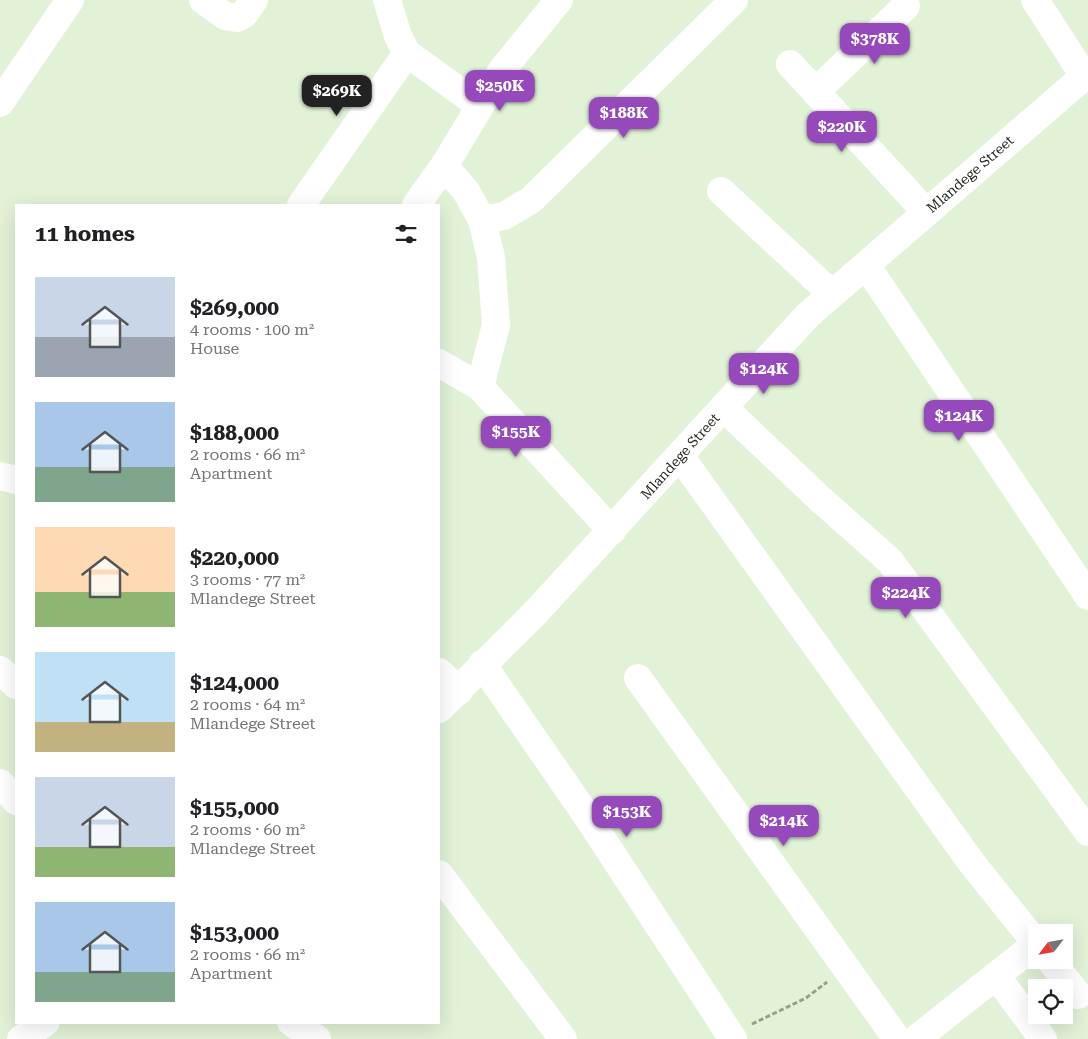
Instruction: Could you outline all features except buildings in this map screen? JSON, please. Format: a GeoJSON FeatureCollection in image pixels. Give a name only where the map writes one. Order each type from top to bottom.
{"type":"FeatureCollection","features":[{"type":"Feature","properties":{"kind":"street"},"geometry":{"type":"LineString","coordinates":[[0,103],[70,0]]}},
{"type":"Feature","properties":{"kind":"street"},"geometry":{"type":"LineString","coordinates":[[203,0],[231,18],[237,18],[244,14],[254,0]]}},
{"type":"Feature","properties":{"kind":"street"},"geometry":{"type":"LineString","coordinates":[[387,0],[398,36],[407,53],[480,106]]}},
{"type":"Feature","properties":{"kind":"street"},"geometry":{"type":"LineString","coordinates":[[417,204],[444,166],[502,70],[558,0]]}},
{"type":"Feature","properties":{"kind":"street"},"geometry":{"type":"LineString","coordinates":[[482,220],[504,216],[531,200],[734,0]]}},
{"type":"Feature","properties":{"kind":"street"},"geometry":{"type":"LineString","coordinates":[[1035,0],[1086,75]]}},
{"type":"Feature","properties":{"kind":"street"},"geometry":{"type":"LineString","coordinates":[[815,92],[906,6]]}},
{"type":"Feature","properties":{"kind":"street"},"geometry":{"type":"LineString","coordinates":[[302,204],[407,53]]}},
{"type":"Feature","properties":{"kind":"street"},"geometry":{"type":"LineString","coordinates":[[790,64],[926,212]]}},
{"type":"Feature","properties":{"kind":"street","name":"Mlandege Street"},"geometry":{"type":"LineString","coordinates":[[440,708],[537,611],[612,531],[808,315],[1086,75]]}},
{"type":"Feature","properties":{"kind":"street"},"geometry":{"type":"LineString","coordinates":[[444,166],[466,191],[482,220],[491,257],[496,325],[480,387]]}},
{"type":"Feature","properties":{"kind":"street"},"geometry":{"type":"LineString","coordinates":[[721,191],[832,294]]}},
{"type":"Feature","properties":{"kind":"street"},"geometry":{"type":"LineString","coordinates":[[866,265],[1088,596]]}},
{"type":"Feature","properties":{"kind":"street"},"geometry":{"type":"LineString","coordinates":[[440,364],[480,387],[612,531]]}},
{"type":"Feature","properties":{"kind":"street"},"geometry":{"type":"LineString","coordinates":[[724,408],[819,498],[890,561],[1088,832]]}},
{"type":"Feature","properties":{"kind":"street"},"geometry":{"type":"LineString","coordinates":[[680,456],[971,862],[1028,934]]}},
{"type":"Feature","properties":{"kind":"street"},"geometry":{"type":"LineString","coordinates":[[0,476],[15,480]]}},
{"type":"Feature","properties":{"kind":"street"},"geometry":{"type":"LineString","coordinates":[[482,664],[589,819],[732,1037]]}},
{"type":"Feature","properties":{"kind":"street"},"geometry":{"type":"LineString","coordinates":[[0,670],[15,684]]}},
{"type":"Feature","properties":{"kind":"street"},"geometry":{"type":"LineString","coordinates":[[440,673],[459,691]]}},
{"type":"Feature","properties":{"kind":"street"},"geometry":{"type":"LineString","coordinates":[[638,678],[898,1039]]}},
{"type":"Feature","properties":{"kind":"street"},"geometry":{"type":"LineString","coordinates":[[0,783],[15,800]]}},
{"type":"Feature","properties":{"kind":"street"},"geometry":{"type":"LineString","coordinates":[[440,875],[563,1039]]}},
{"type":"Feature","properties":{"kind":"street"},"geometry":{"type":"LineString","coordinates":[[916,1039],[1028,951]]}},
{"type":"Feature","properties":{"kind":"street"},"geometry":{"type":"LineString","coordinates":[[1057,969],[1078,995]]}},
{"type":"Feature","properties":{"kind":"street"},"geometry":{"type":"LineString","coordinates":[[996,977],[1043,1039]]}},
{"type":"Feature","properties":{"kind":"street"},"geometry":{"type":"LineString","coordinates":[[22,1039],[43,1024]]}},
{"type":"Feature","properties":{"kind":"street"},"geometry":{"type":"LineString","coordinates":[[294,1024],[317,1039]]}},
{"type":"Feature","properties":{"kind":"path"},"geometry":{"type":"LineString","coordinates":[[732,1037],[806,998],[846,969]]}}]}
